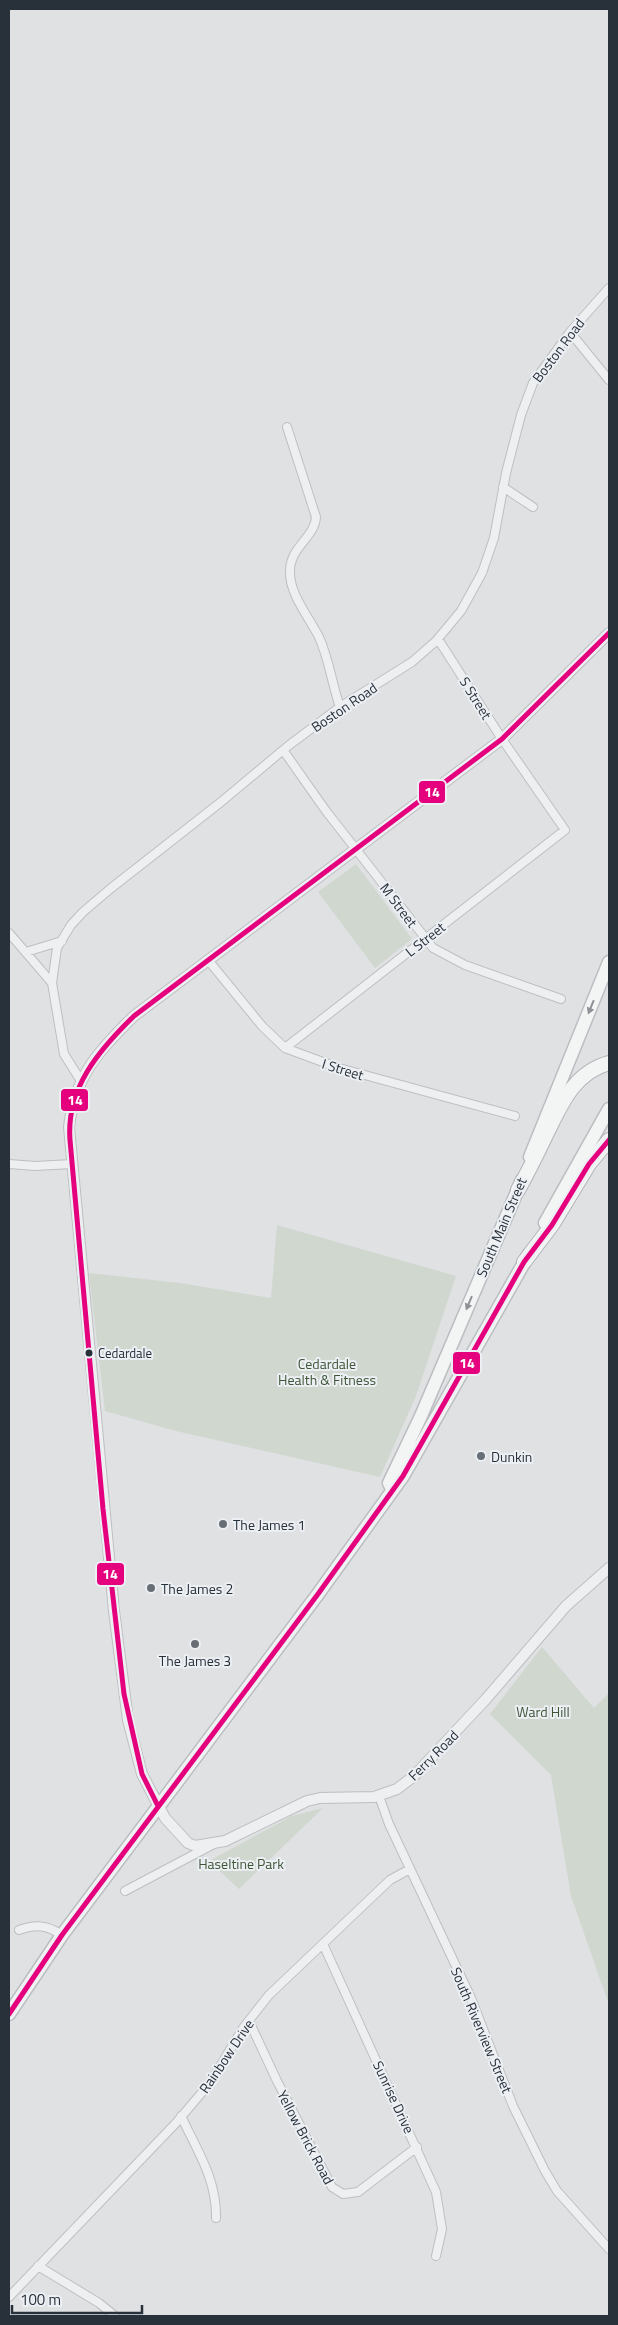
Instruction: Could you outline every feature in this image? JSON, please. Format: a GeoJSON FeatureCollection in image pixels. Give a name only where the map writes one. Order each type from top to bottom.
{"type":"FeatureCollection","features":[{"type":"Feature","properties":{"kind":"highway"},"geometry":{"type":"LineString","coordinates":[[518,1190],[565,1096],[586,1074],[596,1067],[609,1063]]}},
{"type":"Feature","properties":{"kind":"highway"},"geometry":{"type":"LineString","coordinates":[[524,1262],[552,1224],[589,1164],[609,1140]]}},
{"type":"Feature","properties":{"kind":"main road","name":"South Main Street"},"geometry":{"type":"LineString","coordinates":[[392,1490],[389,1483],[421,1416],[506,1213],[518,1190],[537,1136],[609,962]]}},
{"type":"Feature","properties":{"kind":"main road","name":"South Main Street"},"geometry":{"type":"LineString","coordinates":[[9,2014],[62,1935],[318,1594],[412,1461],[609,1109]]}},
{"type":"Feature","properties":{"kind":"street","name":"Boston Road"},"geometry":{"type":"LineString","coordinates":[[81,1081],[64,1054],[52,983],[57,948],[83,912],[283,750],[340,707],[412,662],[438,639],[461,611],[482,574],[494,538],[503,487],[525,400],[532,384],[570,332],[609,288]]}},
{"type":"Feature","properties":{"kind":"street"},"geometry":{"type":"LineString","coordinates":[[570,332],[609,380]]}},
{"type":"Feature","properties":{"kind":"street"},"geometry":{"type":"LineString","coordinates":[[287,427],[316,517],[313,528],[295,551],[290,572],[301,606],[318,637],[326,658],[340,707]]}},
{"type":"Feature","properties":{"kind":"street"},"geometry":{"type":"LineString","coordinates":[[503,487],[533,507]]}},
{"type":"Feature","properties":{"kind":"street"},"geometry":{"type":"LineString","coordinates":[[158,1806],[142,1774],[135,1750],[124,1694],[103,1509],[72,1164],[69,1127],[74,1098],[90,1064],[111,1038],[134,1016],[502,739],[609,633]]}},
{"type":"Feature","properties":{"kind":"street","name":"S Street"},"geometry":{"type":"LineString","coordinates":[[438,639],[502,739],[565,830]]}},
{"type":"Feature","properties":{"kind":"street","name":"M Street"},"geometry":{"type":"LineString","coordinates":[[283,750],[301,778],[357,848],[424,939],[444,955],[465,965],[561,1000]]}},
{"type":"Feature","properties":{"kind":"street","name":"L Street"},"geometry":{"type":"LineString","coordinates":[[285,1048],[565,830]]}},
{"type":"Feature","properties":{"kind":"street"},"geometry":{"type":"LineString","coordinates":[[9,933],[52,983]]}},
{"type":"Feature","properties":{"kind":"street"},"geometry":{"type":"LineString","coordinates":[[26,952],[62,941]]}},
{"type":"Feature","properties":{"kind":"street","name":"I Street"},"geometry":{"type":"LineString","coordinates":[[208,960],[262,1026],[285,1048],[332,1065],[515,1116]]}},
{"type":"Feature","properties":{"kind":"street"},"geometry":{"type":"LineString","coordinates":[[9,1164],[35,1166],[72,1164]]}},
{"type":"Feature","properties":{"kind":"street","name":"Ferry Road"},"geometry":{"type":"LineString","coordinates":[[158,1806],[165,1818],[188,1842],[195,1846],[212,1845],[238,1835],[307,1801],[320,1798],[376,1796],[397,1789],[414,1776],[486,1699],[566,1606],[609,1568]]}},
{"type":"Feature","properties":{"kind":"street","name":"South Riverview Street"},"geometry":{"type":"LineString","coordinates":[[376,1796],[471,1998],[513,2106],[545,2171],[557,2191],[609,2249]]}},
{"type":"Feature","properties":{"kind":"street"},"geometry":{"type":"LineString","coordinates":[[125,1891],[212,1845]]}},
{"type":"Feature","properties":{"kind":"street","name":"Rainbow Drive"},"geometry":{"type":"LineString","coordinates":[[9,2297],[210,2083],[249,2020],[269,1995],[390,1880],[410,1869]]}},
{"type":"Feature","properties":{"kind":"street"},"geometry":{"type":"LineString","coordinates":[[19,1930],[41,1926],[52,1928],[62,1935]]}},
{"type":"Feature","properties":{"kind":"street","name":"Sunrise Drive"},"geometry":{"type":"LineString","coordinates":[[323,1944],[436,2192],[442,2229],[436,2256]]}},
{"type":"Feature","properties":{"kind":"street","name":"Yellow Brick Road"},"geometry":{"type":"LineString","coordinates":[[249,2020],[272,2072],[332,2187],[343,2194],[358,2192],[417,2147]]}},
{"type":"Feature","properties":{"kind":"street"},"geometry":{"type":"LineString","coordinates":[[181,2116],[212,2182],[216,2197],[216,2218]]}},
{"type":"Feature","properties":{"kind":"street"},"geometry":{"type":"LineString","coordinates":[[38,2266],[99,2302],[115,2316]]}},
{"type":"Feature","properties":{"kind":"green space"},"geometry":{"type":"Polygon","coordinates":[[[356,864],[412,939],[375,968],[318,892],[356,864]]]}},
{"type":"Feature","properties":{"kind":"green space","name":"Cedardale Health & Fitness"},"geometry":{"type":"Polygon","coordinates":[[[277,1225],[456,1276],[416,1396],[380,1477],[176,1431],[105,1411],[89,1273],[180,1283],[271,1298],[277,1225]]]}},
{"type":"Feature","properties":{"kind":"green space","name":"Ward Hill"},"geometry":{"type":"Polygon","coordinates":[[[542,1647],[594,1708],[609,1693],[609,2005],[571,1896],[551,1775],[490,1714],[542,1647]]]}},
{"type":"Feature","properties":{"kind":"green space","name":"Haseltine Park"},"geometry":{"type":"Polygon","coordinates":[[[323,1808],[239,1889],[209,1861],[292,1816],[323,1808]]]}},
{"type":"Feature","properties":{"kind":"transit line","name":"14"},"geometry":{"type":"LineString","coordinates":[[158,1806],[142,1774],[124,1694],[103,1509],[70,1140],[70,1121],[73,1103],[79,1087],[97,1056],[134,1016],[502,739],[609,633]]}},
{"type":"Feature","properties":{"kind":"transit line","name":"14"},"geometry":{"type":"LineString","coordinates":[[9,2014],[62,1935],[318,1594],[403,1476],[524,1262],[552,1225],[589,1164],[609,1140]]}},
{"type":"Feature","properties":{"kind":"place","name":"Cedardale"},"geometry":{"type":"Point","coordinates":[89,1353]}},
{"type":"Feature","properties":{"kind":"place","name":"Dunkin"},"geometry":{"type":"Point","coordinates":[481,1456]}},
{"type":"Feature","properties":{"kind":"place","name":"The James 1"},"geometry":{"type":"Point","coordinates":[223,1524]}},
{"type":"Feature","properties":{"kind":"place","name":"The James 2"},"geometry":{"type":"Point","coordinates":[151,1588]}},
{"type":"Feature","properties":{"kind":"place","name":"The James 3"},"geometry":{"type":"Point","coordinates":[195,1644]}}]}
